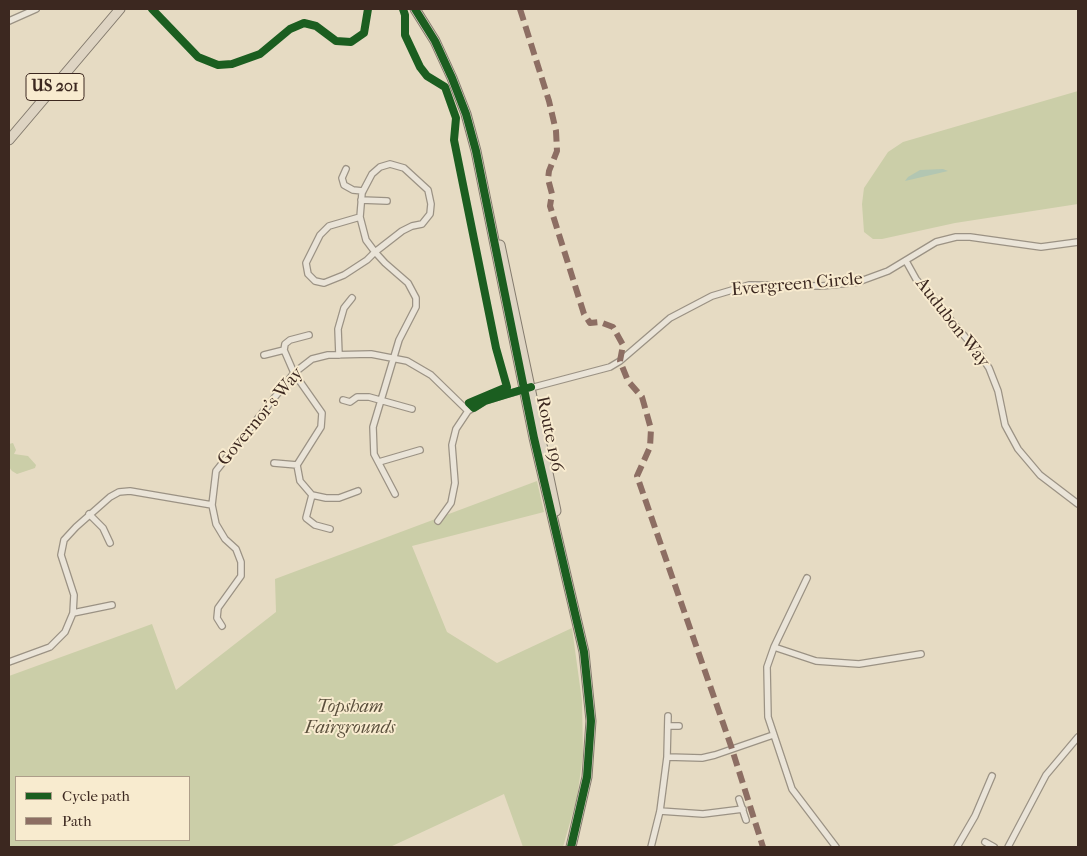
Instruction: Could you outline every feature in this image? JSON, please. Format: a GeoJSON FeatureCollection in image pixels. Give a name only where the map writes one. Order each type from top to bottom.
{"type":"FeatureCollection","features":[{"type":"Feature","properties":{"kind":"main road","name":"US 201"},"geometry":{"type":"LineString","coordinates":[[9,140],[120,9]]}},
{"type":"Feature","properties":{"kind":"main road","name":"Route 196"},"geometry":{"type":"LineString","coordinates":[[415,9],[445,61],[466,114],[493,228],[500,243],[527,388],[560,532],[561,548],[584,652],[591,721],[586,784],[570,847]]}},
{"type":"Feature","properties":{"kind":"street"},"geometry":{"type":"LineString","coordinates":[[9,21],[36,9]]}},
{"type":"Feature","properties":{"kind":"street"},"geometry":{"type":"LineString","coordinates":[[360,217],[329,226],[320,235],[306,263],[308,274],[315,282],[324,283],[333,280],[356,268],[375,252],[402,231],[422,224],[430,214],[431,204],[428,190],[404,168],[390,164],[380,167],[372,174],[363,190],[361,200],[360,217],[366,240],[375,252],[408,283],[416,298],[416,307],[402,334],[373,427],[374,454],[395,494]]}},
{"type":"Feature","properties":{"kind":"street"},"geometry":{"type":"LineString","coordinates":[[346,169],[342,178],[344,185],[353,190],[363,190]]}},
{"type":"Feature","properties":{"kind":"street"},"geometry":{"type":"LineString","coordinates":[[361,200],[387,201]]}},
{"type":"Feature","properties":{"kind":"street","name":"Evergreen Circle"},"geometry":{"type":"LineString","coordinates":[[468,411],[485,401],[527,388],[610,367],[620,361],[670,318],[722,292],[750,285],[822,286],[858,282],[888,272],[936,242],[956,237],[970,236],[1017,246],[1041,247],[1078,242]]}},
{"type":"Feature","properties":{"kind":"street","name":"Audubon Way"},"geometry":{"type":"LineString","coordinates":[[906,261],[916,279],[978,352],[989,368],[998,391],[1005,425],[1018,449],[1040,476],[1078,504]]}},
{"type":"Feature","properties":{"kind":"street"},"geometry":{"type":"LineString","coordinates":[[338,355],[338,329],[344,308],[352,298]]}},
{"type":"Feature","properties":{"kind":"street"},"geometry":{"type":"LineString","coordinates":[[309,336],[290,340],[285,344],[284,350],[294,373],[318,404],[322,420],[321,426],[297,465],[300,481],[312,495],[339,498],[358,491]]}},
{"type":"Feature","properties":{"kind":"street"},"geometry":{"type":"LineString","coordinates":[[264,356],[284,350]]}},
{"type":"Feature","properties":{"kind":"street","name":"Governor's Way"},"geometry":{"type":"LineString","coordinates":[[212,505],[216,471],[294,373],[312,359],[338,355],[371,354],[396,357],[419,366],[432,375],[468,411]]}},
{"type":"Feature","properties":{"kind":"street"},"geometry":{"type":"LineString","coordinates":[[343,400],[350,402],[357,397],[369,397],[412,410]]}},
{"type":"Feature","properties":{"kind":"street"},"geometry":{"type":"LineString","coordinates":[[438,521],[451,503],[455,483],[452,445],[456,429],[468,411]]}},
{"type":"Feature","properties":{"kind":"street"},"geometry":{"type":"LineString","coordinates":[[379,462],[420,450]]}},
{"type":"Feature","properties":{"kind":"street"},"geometry":{"type":"LineString","coordinates":[[274,463],[297,465]]}},
{"type":"Feature","properties":{"kind":"street"},"geometry":{"type":"LineString","coordinates":[[9,662],[50,647],[65,632],[73,613],[74,595],[62,564],[64,540],[89,514],[119,492],[130,491],[212,505],[216,524],[224,539],[236,549],[241,562],[242,576],[218,608],[218,618],[222,626]]}},
{"type":"Feature","properties":{"kind":"street"},"geometry":{"type":"LineString","coordinates":[[312,495],[306,518],[315,526],[330,529]]}},
{"type":"Feature","properties":{"kind":"street"},"geometry":{"type":"LineString","coordinates":[[89,514],[103,528],[110,543]]}},
{"type":"Feature","properties":{"kind":"street"},"geometry":{"type":"LineString","coordinates":[[807,578],[774,647],[768,667],[768,717],[772,735],[792,789],[836,847]]}},
{"type":"Feature","properties":{"kind":"street"},"geometry":{"type":"LineString","coordinates":[[73,613],[112,605]]}},
{"type":"Feature","properties":{"kind":"street"},"geometry":{"type":"LineString","coordinates":[[774,647],[816,661],[859,664],[921,654]]}},
{"type":"Feature","properties":{"kind":"street"},"geometry":{"type":"LineString","coordinates":[[651,847],[660,811],[667,756],[668,716]]}},
{"type":"Feature","properties":{"kind":"street"},"geometry":{"type":"LineString","coordinates":[[668,726],[679,726]]}},
{"type":"Feature","properties":{"kind":"street"},"geometry":{"type":"LineString","coordinates":[[667,756],[702,758],[772,735]]}},
{"type":"Feature","properties":{"kind":"street"},"geometry":{"type":"LineString","coordinates":[[1008,847],[1046,775],[1078,737]]}},
{"type":"Feature","properties":{"kind":"street"},"geometry":{"type":"LineString","coordinates":[[956,847],[975,816],[992,776]]}},
{"type":"Feature","properties":{"kind":"street"},"geometry":{"type":"LineString","coordinates":[[739,799],[746,820]]}},
{"type":"Feature","properties":{"kind":"street"},"geometry":{"type":"LineString","coordinates":[[660,811],[703,814],[743,809]]}},
{"type":"Feature","properties":{"kind":"street"},"geometry":{"type":"LineString","coordinates":[[985,842],[994,847]]}},
{"type":"Feature","properties":{"kind":"green space"},"geometry":{"type":"Polygon","coordinates":[[[1078,91],[1078,204],[955,223],[882,239],[873,239],[864,232],[862,204],[864,188],[888,152],[903,142],[1078,91]]]}},
{"type":"Feature","properties":{"kind":"green space"},"geometry":{"type":"Polygon","coordinates":[[[13,443],[16,450],[14,454],[28,456],[36,465],[35,468],[17,474],[12,471],[9,467],[9,444],[13,443]]]}},
{"type":"Feature","properties":{"kind":"green space","name":"Topsham Fairgrounds"},"geometry":{"type":"Polygon","coordinates":[[[537,481],[544,512],[412,546],[447,632],[497,663],[572,628],[582,701],[583,755],[577,798],[563,847],[523,847],[504,794],[390,847],[9,847],[9,676],[152,624],[176,690],[276,612],[275,579],[537,481]]]}},
{"type":"Feature","properties":{"kind":"shaded area"},"geometry":{"type":"Polygon","coordinates":[[[943,169],[948,171],[905,181],[920,170],[943,169]]]}},
{"type":"Feature","properties":{"kind":"marked path"},"geometry":{"type":"LineString","coordinates":[[520,9],[549,101],[556,131],[557,151],[548,179],[552,194],[550,206],[584,314],[590,323],[600,322],[613,327],[623,345],[620,361],[628,381],[642,397],[651,429],[650,447],[637,476],[731,746],[763,847]]}},
{"type":"Feature","properties":{"kind":"cycle path"},"geometry":{"type":"LineString","coordinates":[[152,9],[198,57],[218,65],[232,64],[260,54],[290,29],[304,23],[316,26],[336,41],[351,42],[364,33],[368,9]]}},
{"type":"Feature","properties":{"kind":"cycle path"},"geometry":{"type":"LineString","coordinates":[[403,9],[405,15],[405,35],[420,67],[427,76],[445,87],[456,118],[454,140],[496,348],[507,387],[469,403],[474,408],[485,401],[531,387]]}},
{"type":"Feature","properties":{"kind":"cycle path"},"geometry":{"type":"LineString","coordinates":[[415,9],[435,41],[452,78],[466,114],[476,151],[534,438],[584,652],[591,721],[587,777],[571,847]]}}]}
